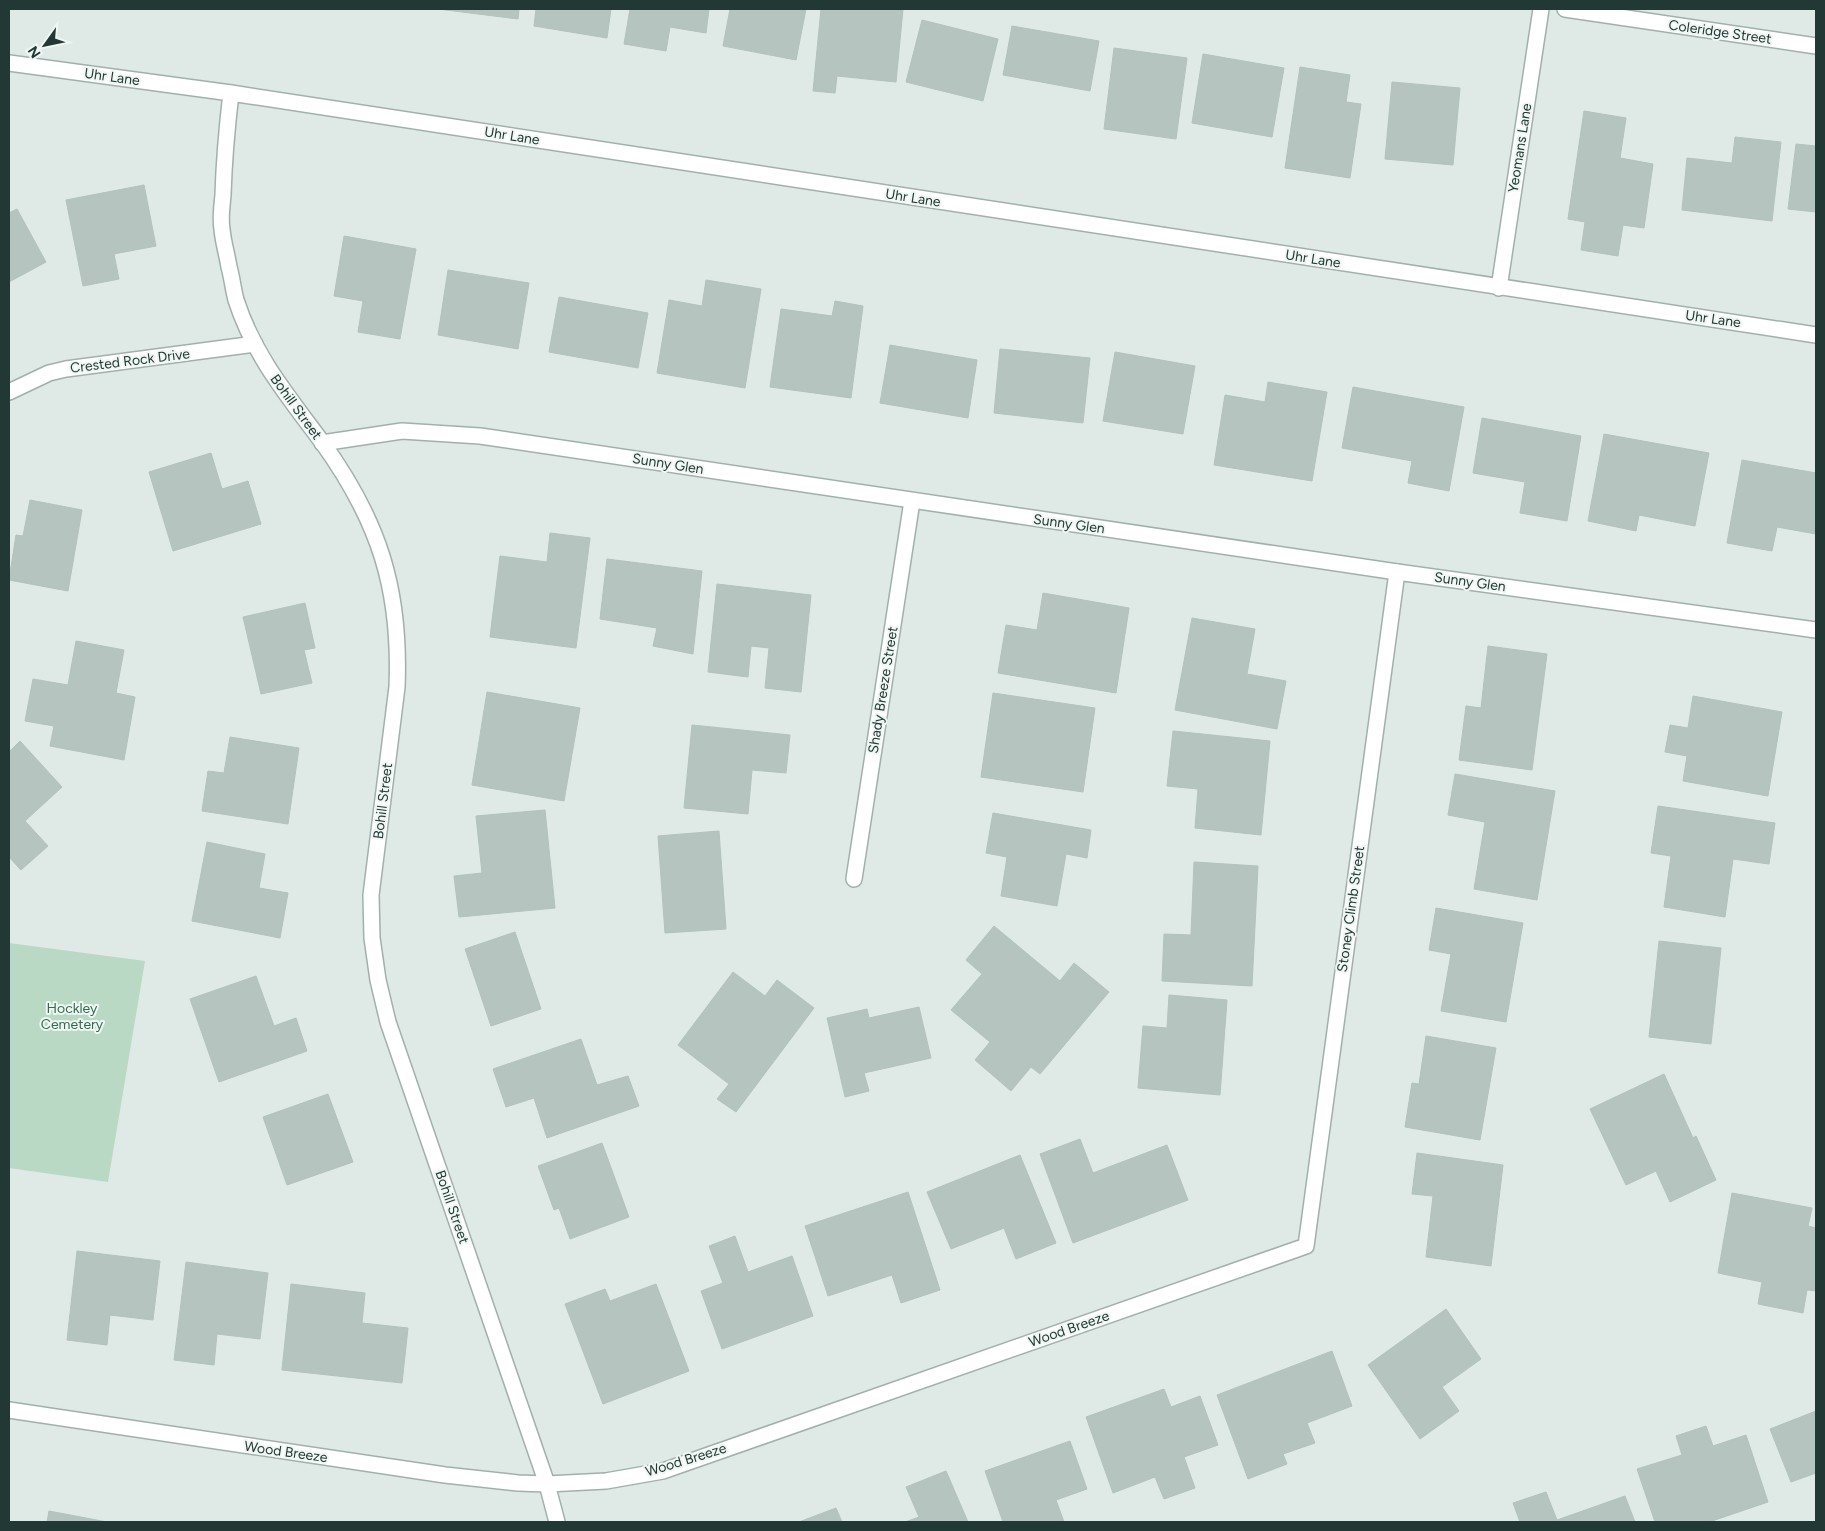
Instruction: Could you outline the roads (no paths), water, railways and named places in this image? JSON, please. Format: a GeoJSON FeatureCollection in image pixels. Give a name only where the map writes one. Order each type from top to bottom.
{"type":"FeatureCollection","features":[{"type":"Feature","properties":{"kind":"street","name":"Yeomans Lane"},"geometry":{"type":"LineString","coordinates":[[1499,288],[1541,9]]}},
{"type":"Feature","properties":{"kind":"street","name":"Coleridge Street"},"geometry":{"type":"LineString","coordinates":[[1565,9],[1816,46]]}},
{"type":"Feature","properties":{"kind":"street","name":"Uhr Lane"},"geometry":{"type":"LineString","coordinates":[[9,63],[231,93],[1816,335]]}},
{"type":"Feature","properties":{"kind":"street","name":"Bohill Street"},"geometry":{"type":"LineString","coordinates":[[231,93],[224,154],[221,228],[236,300],[255,344],[270,372],[322,443],[354,491],[382,553],[391,585],[398,653],[397,687],[371,895],[372,938],[378,980],[388,1022],[547,1484],[556,1522]]}},
{"type":"Feature","properties":{"kind":"street","name":"Crested Rock Drive"},"geometry":{"type":"LineString","coordinates":[[9,392],[49,373],[66,369],[255,344]]}},
{"type":"Feature","properties":{"kind":"street","name":"Sunny Glen"},"geometry":{"type":"LineString","coordinates":[[322,443],[402,431],[480,436],[1397,572],[1816,630]]}},
{"type":"Feature","properties":{"kind":"street","name":"Shady Breeze Street"},"geometry":{"type":"LineString","coordinates":[[854,879],[912,501]]}},
{"type":"Feature","properties":{"kind":"street","name":"Stoney Climb Street"},"geometry":{"type":"LineString","coordinates":[[1306,1246],[1397,572]]}},
{"type":"Feature","properties":{"kind":"street","name":"Wood Breeze"},"geometry":{"type":"LineString","coordinates":[[9,1410],[445,1475],[518,1483],[547,1484],[606,1481],[663,1471],[1306,1246]]}},
{"type":"Feature","properties":{"kind":"park label","name":"Hockley Cemetery"},"geometry":{"type":"Point","coordinates":[72,1016]}}]}
